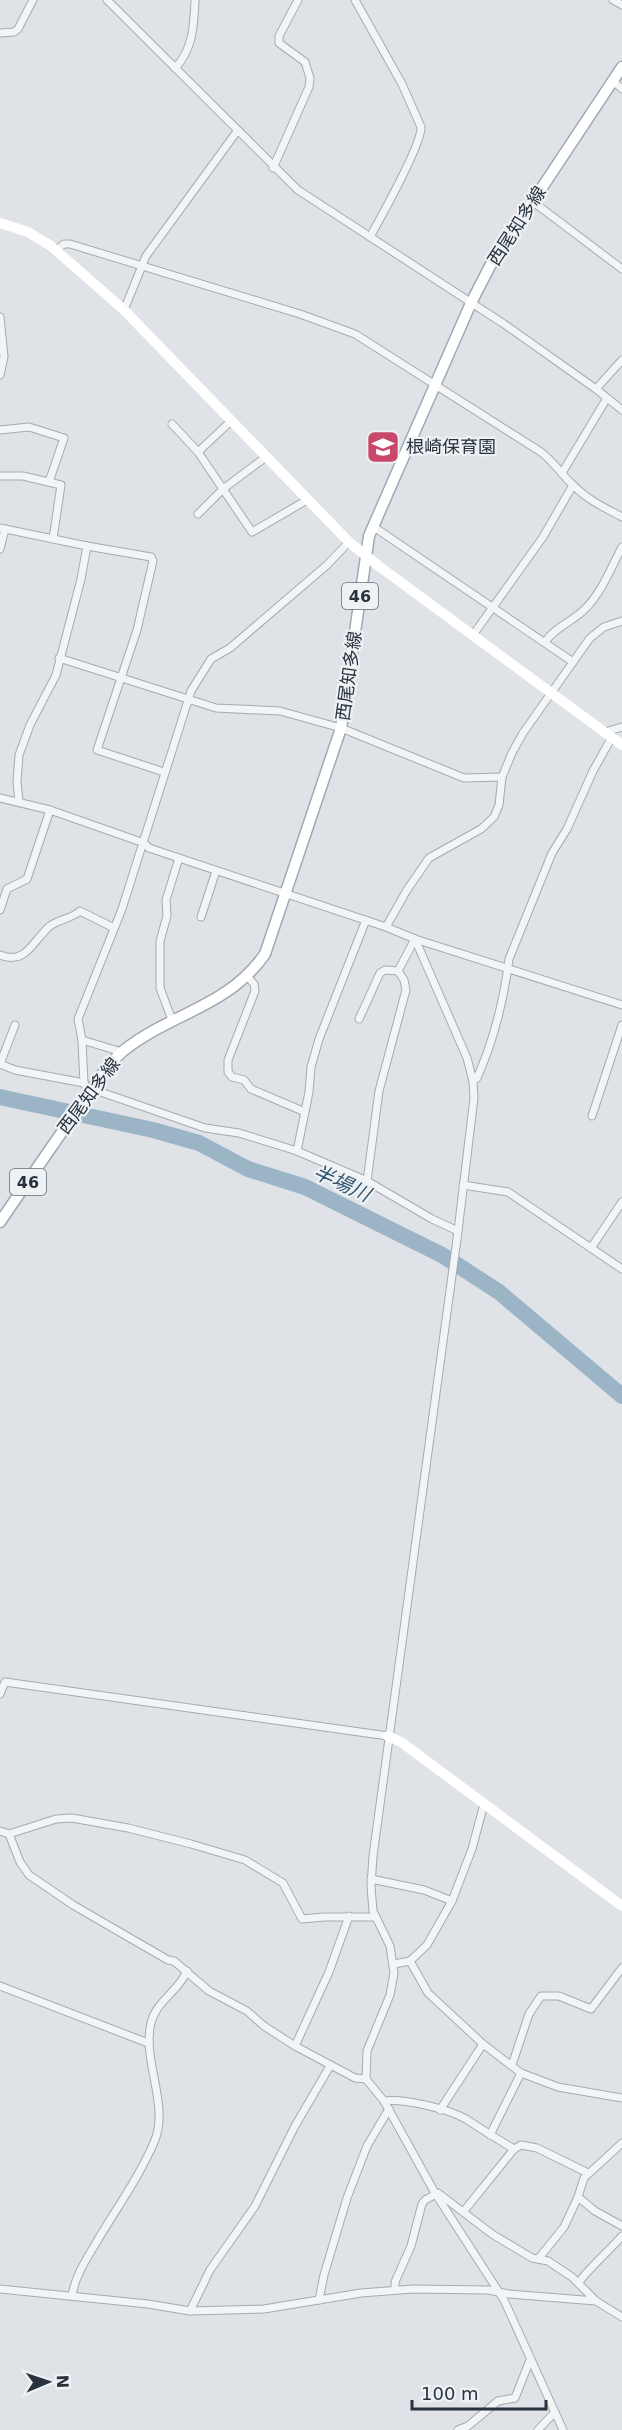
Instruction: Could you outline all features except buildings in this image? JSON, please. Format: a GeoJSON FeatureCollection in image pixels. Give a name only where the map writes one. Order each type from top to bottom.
{"type":"FeatureCollection","features":[{"type":"Feature","properties":{"kind":"main road","name":"西尾知多線"},"geometry":{"type":"LineString","coordinates":[[0,1222],[84,1101],[88,1086],[122,1052],[142,1037],[227,994],[247,976],[265,954],[341,728],[369,536],[471,303],[490,266],[622,68]]}},
{"type":"Feature","properties":{"kind":"main road"},"geometry":{"type":"LineString","coordinates":[[0,222],[28,232],[56,250],[124,310],[307,500],[365,555],[622,745]]}},
{"type":"Feature","properties":{"kind":"main road"},"geometry":{"type":"LineString","coordinates":[[388,1736],[401,1742],[622,1906]]}},
{"type":"Feature","properties":{"kind":"street"},"geometry":{"type":"LineString","coordinates":[[0,33],[14,32],[18,29],[33,0]]}},
{"type":"Feature","properties":{"kind":"street"},"geometry":{"type":"LineString","coordinates":[[106,0],[238,130],[273,168],[298,190],[471,303],[596,389],[622,410]]}},
{"type":"Feature","properties":{"kind":"street"},"geometry":{"type":"LineString","coordinates":[[175,68],[183,59],[189,45],[194,23],[195,0]]}},
{"type":"Feature","properties":{"kind":"street"},"geometry":{"type":"LineString","coordinates":[[273,168],[309,87],[309,70],[305,62],[279,44],[279,36],[298,0]]}},
{"type":"Feature","properties":{"kind":"street"},"geometry":{"type":"LineString","coordinates":[[355,0],[402,84],[422,127],[422,132],[370,237]]}},
{"type":"Feature","properties":{"kind":"street"},"geometry":{"type":"LineString","coordinates":[[613,0],[622,5]]}},
{"type":"Feature","properties":{"kind":"street"},"geometry":{"type":"LineString","coordinates":[[613,81],[622,89]]}},
{"type":"Feature","properties":{"kind":"street"},"geometry":{"type":"LineString","coordinates":[[124,310],[146,256],[238,130]]}},
{"type":"Feature","properties":{"kind":"street"},"geometry":{"type":"LineString","coordinates":[[532,201],[622,269]]}},
{"type":"Feature","properties":{"kind":"street"},"geometry":{"type":"LineString","coordinates":[[56,250],[64,244],[70,244],[342,328],[369,342],[541,452],[589,499],[622,517]]}},
{"type":"Feature","properties":{"kind":"street"},"geometry":{"type":"LineString","coordinates":[[0,317],[4,357],[0,375]]}},
{"type":"Feature","properties":{"kind":"street"},"geometry":{"type":"LineString","coordinates":[[596,389],[622,360]]}},
{"type":"Feature","properties":{"kind":"street"},"geometry":{"type":"LineString","coordinates":[[562,473],[608,398]]}},
{"type":"Feature","properties":{"kind":"street"},"geometry":{"type":"LineString","coordinates":[[198,452],[231,421]]}},
{"type":"Feature","properties":{"kind":"street"},"geometry":{"type":"LineString","coordinates":[[172,424],[198,452],[252,531],[307,500]]}},
{"type":"Feature","properties":{"kind":"street"},"geometry":{"type":"LineString","coordinates":[[0,430],[29,427],[64,438],[49,482]]}},
{"type":"Feature","properties":{"kind":"street"},"geometry":{"type":"LineString","coordinates":[[198,514],[223,489],[266,457]]}},
{"type":"Feature","properties":{"kind":"street"},"geometry":{"type":"LineString","coordinates":[[0,476],[23,476],[61,485],[53,539]]}},
{"type":"Feature","properties":{"kind":"street"},"geometry":{"type":"LineString","coordinates":[[473,635],[543,537],[573,485]]}},
{"type":"Feature","properties":{"kind":"street"},"geometry":{"type":"LineString","coordinates":[[374,527],[573,662]]}},
{"type":"Feature","properties":{"kind":"street"},"geometry":{"type":"LineString","coordinates":[[0,549],[2,529],[151,557],[153,561],[137,630],[97,750],[164,772]]}},
{"type":"Feature","properties":{"kind":"street"},"geometry":{"type":"LineString","coordinates":[[88,1086],[78,1018],[114,928],[144,843],[188,699],[211,659],[230,648],[327,565],[350,542]]}},
{"type":"Feature","properties":{"kind":"street"},"geometry":{"type":"LineString","coordinates":[[19,801],[17,782],[19,755],[30,725],[52,683],[81,579],[87,546]]}},
{"type":"Feature","properties":{"kind":"street"},"geometry":{"type":"LineString","coordinates":[[545,642],[552,631],[582,611],[592,601],[622,547]]}},
{"type":"Feature","properties":{"kind":"street"},"geometry":{"type":"LineString","coordinates":[[386,927],[429,858],[481,829],[494,817],[499,805],[502,777],[508,760],[523,733],[597,630],[622,621]]}},
{"type":"Feature","properties":{"kind":"street"},"geometry":{"type":"LineString","coordinates":[[60,658],[216,708],[280,711],[341,728],[464,778],[502,777]]}},
{"type":"Feature","properties":{"kind":"street"},"geometry":{"type":"LineString","coordinates":[[473,1081],[477,1078],[489,1048],[509,959],[552,853],[567,829],[609,734],[622,727]]}},
{"type":"Feature","properties":{"kind":"street"},"geometry":{"type":"LineString","coordinates":[[0,798],[50,810],[144,843],[149,848],[366,920],[415,939],[622,1005]]}},
{"type":"Feature","properties":{"kind":"street"},"geometry":{"type":"LineString","coordinates":[[0,910],[8,888],[27,879],[50,810]]}},
{"type":"Feature","properties":{"kind":"street"},"geometry":{"type":"LineString","coordinates":[[172,1020],[160,988],[160,941],[168,912],[166,900],[179,858]]}},
{"type":"Feature","properties":{"kind":"street"},"geometry":{"type":"LineString","coordinates":[[201,917],[216,871]]}},
{"type":"Feature","properties":{"kind":"street"},"geometry":{"type":"LineString","coordinates":[[0,955],[9,959],[19,957],[49,926],[75,916],[80,911],[114,928]]}},
{"type":"Feature","properties":{"kind":"street"},"geometry":{"type":"LineString","coordinates":[[297,1151],[309,1092],[311,1067],[319,1039],[366,920]]}},
{"type":"Feature","properties":{"kind":"street"},"geometry":{"type":"LineString","coordinates":[[398,971],[415,939]]}},
{"type":"Feature","properties":{"kind":"street"},"geometry":{"type":"LineString","coordinates":[[415,939],[420,945],[467,1058],[473,1081],[473,1109],[388,1736],[371,1879],[372,1901],[376,1917],[390,1946],[394,1964],[390,1995],[367,2051],[366,2079],[389,2109],[435,2193],[498,2292],[563,2430]]}},
{"type":"Feature","properties":{"kind":"street"},"geometry":{"type":"LineString","coordinates":[[359,1018],[380,973],[385,970],[398,971]]}},
{"type":"Feature","properties":{"kind":"street"},"geometry":{"type":"LineString","coordinates":[[367,1180],[379,1091],[406,990],[404,980],[398,971]]}},
{"type":"Feature","properties":{"kind":"street"},"geometry":{"type":"LineString","coordinates":[[247,976],[254,984],[255,991],[228,1060],[228,1072],[232,1077],[244,1080],[251,1089],[305,1112]]}},
{"type":"Feature","properties":{"kind":"street"},"geometry":{"type":"LineString","coordinates":[[15,1025],[0,1064],[15,1070],[88,1086],[205,1128],[239,1133],[297,1151],[367,1180],[457,1235]]}},
{"type":"Feature","properties":{"kind":"street"},"geometry":{"type":"LineString","coordinates":[[592,1116],[622,1025]]}},
{"type":"Feature","properties":{"kind":"street"},"geometry":{"type":"LineString","coordinates":[[82,1040],[122,1052]]}},
{"type":"Feature","properties":{"kind":"street"},"geometry":{"type":"LineString","coordinates":[[463,1185],[508,1192],[622,1269]]}},
{"type":"Feature","properties":{"kind":"street"},"geometry":{"type":"LineString","coordinates":[[591,1248],[622,1202]]}},
{"type":"Feature","properties":{"kind":"street"},"geometry":{"type":"LineString","coordinates":[[0,1694],[5,1682],[388,1736]]}},
{"type":"Feature","properties":{"kind":"street"},"geometry":{"type":"LineString","coordinates":[[394,1964],[410,1961],[427,1945],[452,1901],[472,1849],[484,1804]]}},
{"type":"Feature","properties":{"kind":"street"},"geometry":{"type":"LineString","coordinates":[[0,1831],[9,1834],[56,1819],[72,1818],[128,1828],[245,1860],[283,1883],[302,1919],[376,1917]]}},
{"type":"Feature","properties":{"kind":"street"},"geometry":{"type":"LineString","coordinates":[[9,1834],[20,1862],[29,1875],[73,1905],[168,1960],[174,1961],[209,1990],[247,2011],[264,2026],[295,2046],[355,2079],[366,2079]]}},
{"type":"Feature","properties":{"kind":"street"},"geometry":{"type":"LineString","coordinates":[[371,1879],[424,1890],[452,1901]]}},
{"type":"Feature","properties":{"kind":"street"},"geometry":{"type":"LineString","coordinates":[[295,2046],[329,1972],[349,1916]]}},
{"type":"Feature","properties":{"kind":"street"},"geometry":{"type":"LineString","coordinates":[[410,1961],[428,1993],[483,2044],[521,2073],[558,2087],[622,2098]]}},
{"type":"Feature","properties":{"kind":"street"},"geometry":{"type":"LineString","coordinates":[[512,2065],[529,2014],[537,1999],[546,1995],[559,1996],[591,2009],[622,1968]]}},
{"type":"Feature","properties":{"kind":"street"},"geometry":{"type":"LineString","coordinates":[[72,2296],[74,2284],[83,2266],[130,2188],[158,2130],[157,2090],[148,2043],[151,2021],[160,2004],[183,1982],[187,1971]]}},
{"type":"Feature","properties":{"kind":"street"},"geometry":{"type":"LineString","coordinates":[[0,1986],[148,2043]]}},
{"type":"Feature","properties":{"kind":"street"},"geometry":{"type":"LineString","coordinates":[[440,2110],[483,2044]]}},
{"type":"Feature","properties":{"kind":"street"},"geometry":{"type":"LineString","coordinates":[[190,2311],[210,2270],[255,2206],[295,2126],[330,2066]]}},
{"type":"Feature","properties":{"kind":"street"},"geometry":{"type":"LineString","coordinates":[[490,2135],[521,2073]]}},
{"type":"Feature","properties":{"kind":"street"},"geometry":{"type":"LineString","coordinates":[[384,2101],[400,2100],[465,2119],[514,2148]]}},
{"type":"Feature","properties":{"kind":"street"},"geometry":{"type":"LineString","coordinates":[[319,2300],[347,2198],[367,2146],[389,2109]]}},
{"type":"Feature","properties":{"kind":"street"},"geometry":{"type":"LineString","coordinates":[[539,2258],[564,2227],[578,2197],[582,2182],[588,2173],[622,2142]]}},
{"type":"Feature","properties":{"kind":"street"},"geometry":{"type":"LineString","coordinates":[[464,2211],[514,2148],[521,2145],[537,2148],[588,2173]]}},
{"type":"Feature","properties":{"kind":"street"},"geometry":{"type":"LineString","coordinates":[[394,2290],[395,2282],[411,2246],[422,2204],[435,2193],[442,2194],[492,2234],[532,2258],[548,2261],[579,2282],[596,2301],[622,2317]]}},
{"type":"Feature","properties":{"kind":"street"},"geometry":{"type":"LineString","coordinates":[[578,2197],[595,2211],[622,2226]]}},
{"type":"Feature","properties":{"kind":"street"},"geometry":{"type":"LineString","coordinates":[[579,2282],[594,2263],[604,2256],[622,2236]]}},
{"type":"Feature","properties":{"kind":"street"},"geometry":{"type":"LineString","coordinates":[[0,2289],[148,2304],[190,2311],[255,2310],[394,2290],[488,2290],[596,2301]]}},
{"type":"Feature","properties":{"kind":"street"},"geometry":{"type":"LineString","coordinates":[[458,2430],[468,2426],[498,2401],[514,2398],[531,2360]]}},
{"type":"Feature","properties":{"kind":"street"},"geometry":{"type":"LineString","coordinates":[[538,2430],[554,2413]]}},
{"type":"Feature","properties":{"kind":"waterway","name":"半場川"},"geometry":{"type":"LineString","coordinates":[[0,1097],[153,1130],[199,1143],[248,1169],[305,1187],[442,1255],[499,1292],[622,1396]]}},
{"type":"Feature","properties":{"kind":"place","name":"根崎保育園"},"geometry":{"type":"Point","coordinates":[383,447]}}]}
